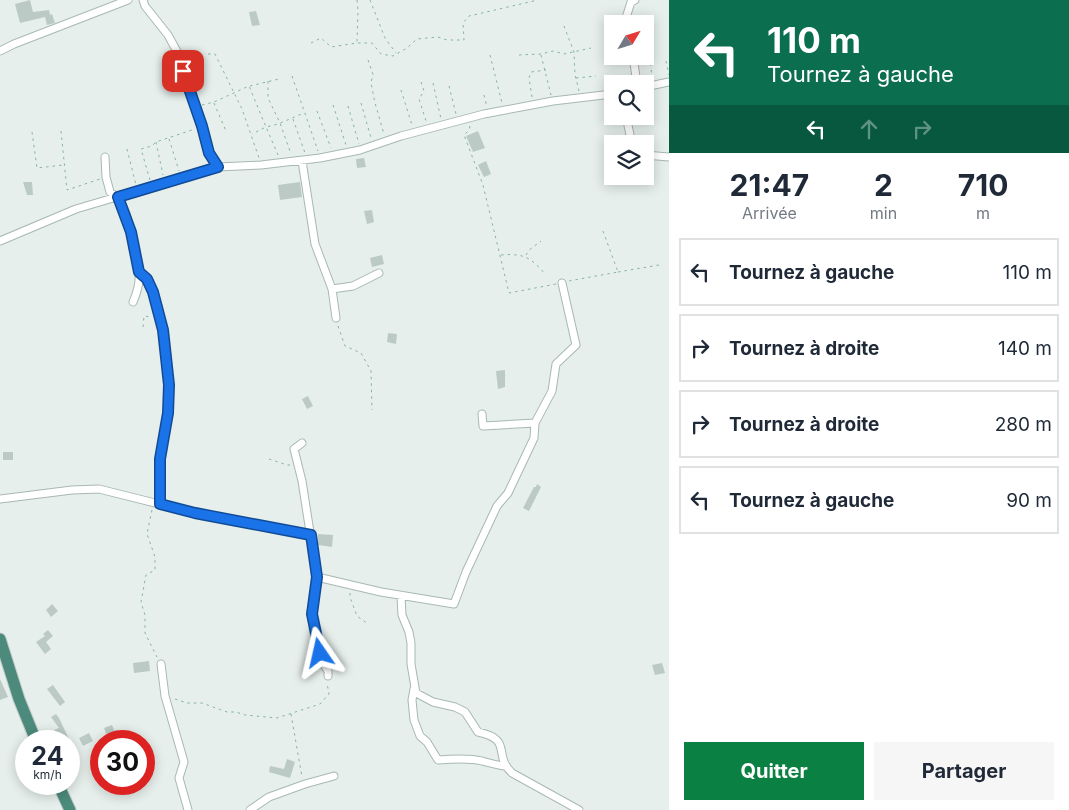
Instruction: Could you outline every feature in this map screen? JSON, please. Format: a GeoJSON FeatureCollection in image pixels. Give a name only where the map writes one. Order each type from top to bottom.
{"type":"FeatureCollection","features":[{"type":"Feature","properties":{"kind":"highway"},"geometry":{"type":"LineString","coordinates":[[1,643],[18,698],[31,730]]}},
{"type":"Feature","properties":{"kind":"highway"},"geometry":{"type":"LineString","coordinates":[[63,795],[70,810]]}},
{"type":"Feature","properties":{"kind":"street"},"geometry":{"type":"LineString","coordinates":[[0,51],[128,0]]}},
{"type":"Feature","properties":{"kind":"street"},"geometry":{"type":"LineString","coordinates":[[144,0],[145,6],[168,35],[180,58],[209,153],[218,167]]}},
{"type":"Feature","properties":{"kind":"street"},"geometry":{"type":"LineString","coordinates":[[627,15],[632,1]]}},
{"type":"Feature","properties":{"kind":"street"},"geometry":{"type":"LineString","coordinates":[[654,86],[669,82]]}},
{"type":"Feature","properties":{"kind":"street"},"geometry":{"type":"LineString","coordinates":[[0,242],[76,209],[218,167],[305,161],[334,156],[471,117],[553,101],[604,95]]}},
{"type":"Feature","properties":{"kind":"street"},"geometry":{"type":"LineString","coordinates":[[654,156],[669,157]]}},
{"type":"Feature","properties":{"kind":"street"},"geometry":{"type":"LineString","coordinates":[[105,157],[106,177],[110,192],[118,197],[131,232],[139,272],[137,293],[133,302]]}},
{"type":"Feature","properties":{"kind":"street"},"geometry":{"type":"LineString","coordinates":[[305,161],[314,244],[332,289],[336,318]]}},
{"type":"Feature","properties":{"kind":"street"},"geometry":{"type":"LineString","coordinates":[[139,272],[147,279],[160,314],[166,348],[169,385],[168,413],[160,459],[157,503]]}},
{"type":"Feature","properties":{"kind":"street"},"geometry":{"type":"LineString","coordinates":[[332,289],[353,286],[378,273]]}},
{"type":"Feature","properties":{"kind":"street"},"geometry":{"type":"LineString","coordinates":[[317,577],[401,596],[454,604],[489,521],[497,506],[508,493],[534,438],[535,422],[552,391],[556,364],[576,345],[562,283]]}},
{"type":"Feature","properties":{"kind":"street"},"geometry":{"type":"LineString","coordinates":[[482,414],[483,426],[535,422]]}},
{"type":"Feature","properties":{"kind":"street"},"geometry":{"type":"LineString","coordinates":[[302,443],[294,449],[298,462],[317,577],[312,614],[322,662],[328,671],[328,676]]}},
{"type":"Feature","properties":{"kind":"street"},"geometry":{"type":"LineString","coordinates":[[0,499],[72,490],[99,489],[195,513],[311,535]]}},
{"type":"Feature","properties":{"kind":"street"},"geometry":{"type":"LineString","coordinates":[[401,596],[402,615],[411,643],[414,720],[420,736],[427,742],[438,760],[452,758],[505,766]]}},
{"type":"Feature","properties":{"kind":"street"},"geometry":{"type":"LineString","coordinates":[[161,664],[164,688],[184,762],[179,778],[188,810]]}},
{"type":"Feature","properties":{"kind":"street"},"geometry":{"type":"LineString","coordinates":[[414,690],[416,694],[433,702],[455,707],[465,712],[478,732],[492,735],[499,741],[505,766],[512,773],[579,810]]}},
{"type":"Feature","properties":{"kind":"street"},"geometry":{"type":"LineString","coordinates":[[250,810],[269,797],[303,784],[334,776]]}},
{"type":"Feature","properties":{"kind":"path"},"geometry":{"type":"LineString","coordinates":[[357,0],[357,42]]}},
{"type":"Feature","properties":{"kind":"path"},"geometry":{"type":"LineString","coordinates":[[370,0],[385,38],[397,54]]}},
{"type":"Feature","properties":{"kind":"path"},"geometry":{"type":"LineString","coordinates":[[311,43],[321,38],[331,47],[357,42],[372,43],[381,54],[393,56],[407,48],[416,39],[438,37],[447,40],[464,40],[463,23],[469,16],[538,0]]}},
{"type":"Feature","properties":{"kind":"path"},"geometry":{"type":"LineString","coordinates":[[564,26],[574,52],[580,98]]}},
{"type":"Feature","properties":{"kind":"path"},"geometry":{"type":"LineString","coordinates":[[519,54],[541,54],[553,51],[564,54],[591,48]]}},
{"type":"Feature","properties":{"kind":"path"},"geometry":{"type":"LineString","coordinates":[[208,54],[215,54],[251,134],[261,165]]}},
{"type":"Feature","properties":{"kind":"path"},"geometry":{"type":"LineString","coordinates":[[541,54],[553,101]]}},
{"type":"Feature","properties":{"kind":"path"},"geometry":{"type":"LineString","coordinates":[[490,55],[504,110]]}},
{"type":"Feature","properties":{"kind":"path"},"geometry":{"type":"LineString","coordinates":[[368,60],[373,74],[371,83],[374,103],[386,142]]}},
{"type":"Feature","properties":{"kind":"path"},"geometry":{"type":"LineString","coordinates":[[666,61],[669,76]]}},
{"type":"Feature","properties":{"kind":"path"},"geometry":{"type":"LineString","coordinates":[[533,106],[528,78],[531,72],[546,70]]}},
{"type":"Feature","properties":{"kind":"path"},"geometry":{"type":"LineString","coordinates":[[292,76],[320,158]]}},
{"type":"Feature","properties":{"kind":"path"},"geometry":{"type":"LineString","coordinates":[[576,78],[596,76]]}},
{"type":"Feature","properties":{"kind":"path"},"geometry":{"type":"LineString","coordinates":[[196,107],[214,102],[249,86],[279,79]]}},
{"type":"Feature","properties":{"kind":"path"},"geometry":{"type":"LineString","coordinates":[[268,81],[268,98],[280,123],[293,162]]}},
{"type":"Feature","properties":{"kind":"path"},"geometry":{"type":"LineString","coordinates":[[421,82],[424,91],[419,100],[428,130]]}},
{"type":"Feature","properties":{"kind":"path"},"geometry":{"type":"LineString","coordinates":[[433,83],[443,125]]}},
{"type":"Feature","properties":{"kind":"path"},"geometry":{"type":"LineString","coordinates":[[249,86],[281,162]]}},
{"type":"Feature","properties":{"kind":"path"},"geometry":{"type":"LineString","coordinates":[[448,86],[458,121]]}},
{"type":"Feature","properties":{"kind":"path"},"geometry":{"type":"LineString","coordinates":[[401,90],[414,133]]}},
{"type":"Feature","properties":{"kind":"path"},"geometry":{"type":"LineString","coordinates":[[484,95],[490,113]]}},
{"type":"Feature","properties":{"kind":"path"},"geometry":{"type":"LineString","coordinates":[[214,102],[226,131]]}},
{"type":"Feature","properties":{"kind":"path"},"geometry":{"type":"LineString","coordinates":[[361,103],[374,146]]}},
{"type":"Feature","properties":{"kind":"path"},"geometry":{"type":"LineString","coordinates":[[333,105],[349,153]]}},
{"type":"Feature","properties":{"kind":"path"},"geometry":{"type":"LineString","coordinates":[[348,106],[360,150]]}},
{"type":"Feature","properties":{"kind":"path"},"geometry":{"type":"LineString","coordinates":[[317,111],[334,156]]}},
{"type":"Feature","properties":{"kind":"path"},"geometry":{"type":"LineString","coordinates":[[251,134],[306,113]]}},
{"type":"Feature","properties":{"kind":"path"},"geometry":{"type":"LineString","coordinates":[[471,117],[469,130],[464,135],[483,185],[501,255],[508,293],[659,265]]}},
{"type":"Feature","properties":{"kind":"path"},"geometry":{"type":"LineString","coordinates":[[292,119],[305,161]]}},
{"type":"Feature","properties":{"kind":"path"},"geometry":{"type":"LineString","coordinates":[[152,186],[141,148],[152,146],[156,142],[202,126]]}},
{"type":"Feature","properties":{"kind":"path"},"geometry":{"type":"LineString","coordinates":[[61,130],[67,190],[106,177]]}},
{"type":"Feature","properties":{"kind":"path"},"geometry":{"type":"LineString","coordinates":[[32,132],[37,168],[64,165]]}},
{"type":"Feature","properties":{"kind":"path"},"geometry":{"type":"LineString","coordinates":[[168,138],[181,179]]}},
{"type":"Feature","properties":{"kind":"path"},"geometry":{"type":"LineString","coordinates":[[156,142],[165,182]]}},
{"type":"Feature","properties":{"kind":"path"},"geometry":{"type":"LineString","coordinates":[[127,149],[138,191]]}},
{"type":"Feature","properties":{"kind":"path"},"geometry":{"type":"LineString","coordinates":[[603,231],[618,272]]}},
{"type":"Feature","properties":{"kind":"path"},"geometry":{"type":"LineString","coordinates":[[525,256],[529,250],[541,241]]}},
{"type":"Feature","properties":{"kind":"path"},"geometry":{"type":"LineString","coordinates":[[501,255],[514,254],[525,256],[537,264],[546,275]]}},
{"type":"Feature","properties":{"kind":"path"},"geometry":{"type":"LineString","coordinates":[[143,327],[144,316],[160,314]]}},
{"type":"Feature","properties":{"kind":"path"},"geometry":{"type":"LineString","coordinates":[[336,318],[345,346],[360,353],[371,371],[372,410]]}},
{"type":"Feature","properties":{"kind":"path"},"geometry":{"type":"LineString","coordinates":[[269,459],[287,466],[298,462]]}},
{"type":"Feature","properties":{"kind":"path"},"geometry":{"type":"LineString","coordinates":[[157,503],[147,534],[155,557],[155,570],[146,575],[141,602],[145,615],[145,633],[161,664]]}},
{"type":"Feature","properties":{"kind":"path"},"geometry":{"type":"LineString","coordinates":[[352,585],[350,597],[357,616],[368,624]]}},
{"type":"Feature","properties":{"kind":"path"},"geometry":{"type":"LineString","coordinates":[[164,688],[172,699],[187,703],[202,704],[227,712],[245,715],[277,718],[320,704],[329,694],[328,676]]}},
{"type":"Feature","properties":{"kind":"path"},"geometry":{"type":"LineString","coordinates":[[291,714],[303,784]]}},
{"type":"Feature","properties":{"kind":"building"},"geometry":{"type":"Polygon","coordinates":[[[30,0],[33,12],[49,10],[55,23],[47,25],[45,17],[20,23],[15,4],[30,0]]]}},
{"type":"Feature","properties":{"kind":"building"},"geometry":{"type":"Polygon","coordinates":[[[256,11],[260,25],[252,26],[249,12],[256,11]]]}},
{"type":"Feature","properties":{"kind":"building"},"geometry":{"type":"Polygon","coordinates":[[[478,131],[485,148],[473,152],[466,136],[478,131]]]}},
{"type":"Feature","properties":{"kind":"building"},"geometry":{"type":"Polygon","coordinates":[[[364,158],[366,167],[357,168],[356,159],[364,158]]]}},
{"type":"Feature","properties":{"kind":"building"},"geometry":{"type":"Polygon","coordinates":[[[486,161],[491,174],[484,177],[478,165],[486,161]]]}},
{"type":"Feature","properties":{"kind":"building"},"geometry":{"type":"Polygon","coordinates":[[[23,182],[32,182],[33,195],[27,195],[23,182]]]}},
{"type":"Feature","properties":{"kind":"building"},"geometry":{"type":"Polygon","coordinates":[[[300,182],[302,197],[280,200],[278,185],[300,182]]]}},
{"type":"Feature","properties":{"kind":"building"},"geometry":{"type":"Polygon","coordinates":[[[372,210],[374,222],[367,224],[364,211],[372,210]]]}},
{"type":"Feature","properties":{"kind":"building"},"geometry":{"type":"Polygon","coordinates":[[[382,255],[384,264],[372,267],[370,258],[382,255]]]}},
{"type":"Feature","properties":{"kind":"building"},"geometry":{"type":"Polygon","coordinates":[[[388,333],[397,334],[396,344],[387,342],[388,333]]]}},
{"type":"Feature","properties":{"kind":"building"},"geometry":{"type":"Polygon","coordinates":[[[505,370],[505,387],[498,389],[496,371],[505,370]]]}},
{"type":"Feature","properties":{"kind":"building"},"geometry":{"type":"Polygon","coordinates":[[[308,396],[313,406],[307,409],[302,399],[308,396]]]}},
{"type":"Feature","properties":{"kind":"building"},"geometry":{"type":"Polygon","coordinates":[[[3,452],[13,452],[13,460],[3,460],[3,452]]]}},
{"type":"Feature","properties":{"kind":"building"},"geometry":{"type":"Polygon","coordinates":[[[537,484],[541,487],[529,511],[523,508],[537,484]]]}},
{"type":"Feature","properties":{"kind":"building"},"geometry":{"type":"Polygon","coordinates":[[[318,534],[333,535],[332,547],[318,545],[318,534]]]}},
{"type":"Feature","properties":{"kind":"building"},"geometry":{"type":"Polygon","coordinates":[[[52,604],[58,611],[51,617],[46,610],[52,604]]]}},
{"type":"Feature","properties":{"kind":"building"},"geometry":{"type":"Polygon","coordinates":[[[48,630],[53,636],[46,642],[51,649],[45,654],[36,642],[45,636],[43,634],[48,630]]]}},
{"type":"Feature","properties":{"kind":"building"},"geometry":{"type":"Polygon","coordinates":[[[149,661],[150,671],[134,673],[133,663],[149,661]]]}},
{"type":"Feature","properties":{"kind":"building"},"geometry":{"type":"Polygon","coordinates":[[[662,663],[665,673],[655,675],[652,665],[662,663]]]}},
{"type":"Feature","properties":{"kind":"building"},"geometry":{"type":"Polygon","coordinates":[[[0,679],[8,697],[0,700],[0,679]]]}},
{"type":"Feature","properties":{"kind":"building"},"geometry":{"type":"Polygon","coordinates":[[[53,685],[65,702],[60,706],[47,689],[53,685]]]}},
{"type":"Feature","properties":{"kind":"building"},"geometry":{"type":"Polygon","coordinates":[[[56,714],[65,730],[54,730],[59,728],[51,717],[56,714]]]}},
{"type":"Feature","properties":{"kind":"building"},"geometry":{"type":"Polygon","coordinates":[[[112,725],[114,730],[105,730],[104,728],[112,725]]]}},
{"type":"Feature","properties":{"kind":"building"},"geometry":{"type":"Polygon","coordinates":[[[89,733],[90,742],[83,746],[80,738],[89,733]]]}},
{"type":"Feature","properties":{"kind":"building"},"geometry":{"type":"Polygon","coordinates":[[[287,759],[295,762],[290,778],[269,772],[270,766],[284,769],[287,759]]]}},
{"type":"Feature","properties":{"kind":"route"},"geometry":{"type":"LineString","coordinates":[[183,71],[209,153],[218,167],[118,197],[131,232],[139,272],[147,279],[160,314],[166,348],[169,385],[168,413],[160,459],[160,504],[195,513],[311,535],[317,577],[312,614],[320,653]]}}]}
